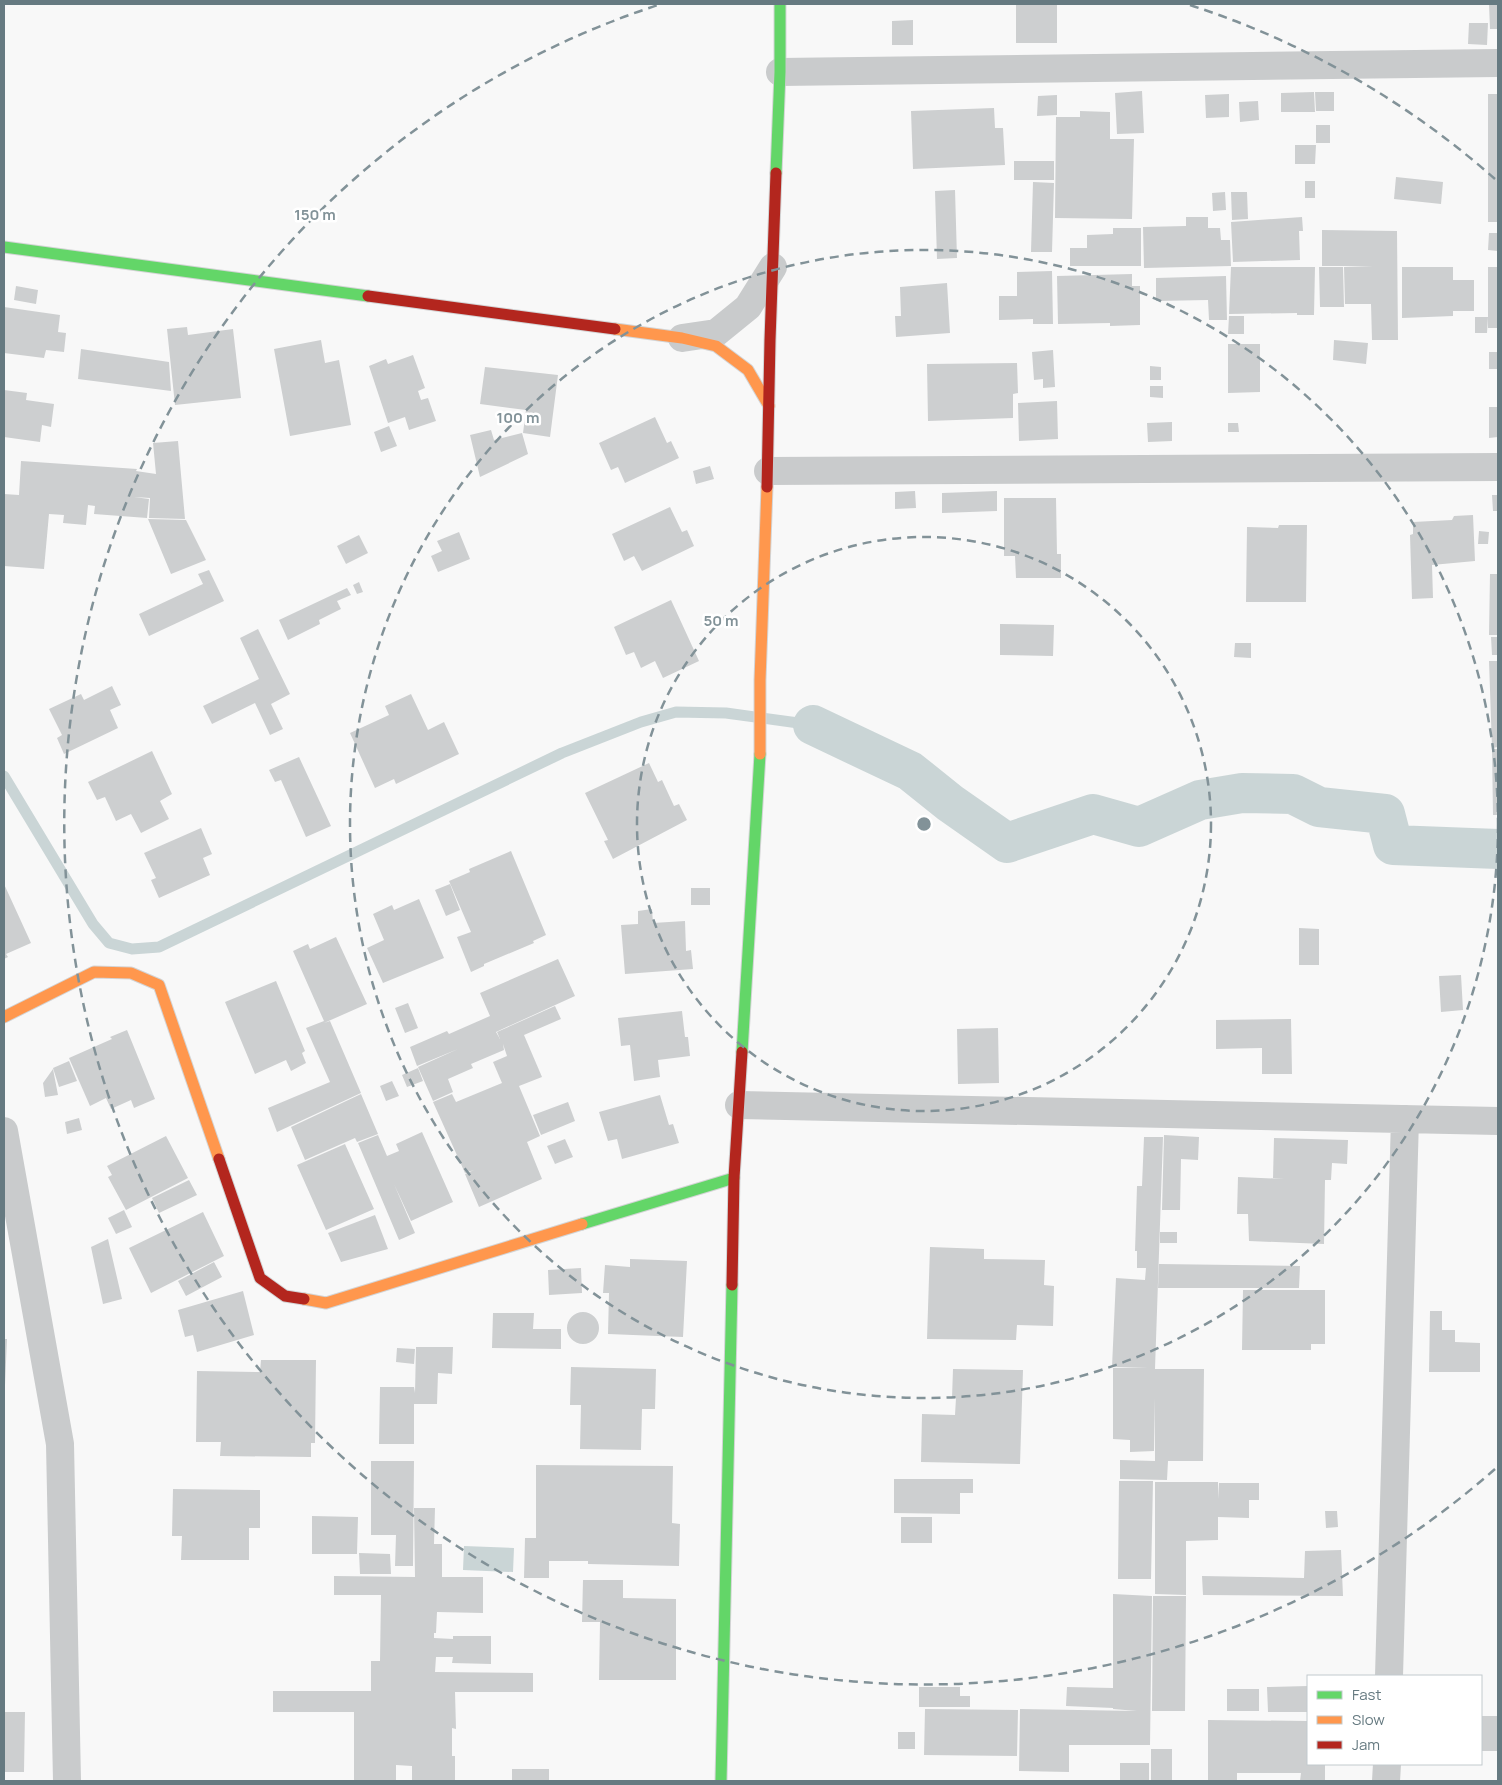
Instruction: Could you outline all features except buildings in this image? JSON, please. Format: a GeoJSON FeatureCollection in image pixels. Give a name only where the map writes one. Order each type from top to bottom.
{"type":"FeatureCollection","features":[{"type":"Feature","properties":{"kind":"street"},"geometry":{"type":"LineString","coordinates":[[721,1781],[734,1178],[760,758],[760,680],[780,72],[780,4]]}},
{"type":"Feature","properties":{"kind":"street"},"geometry":{"type":"LineString","coordinates":[[780,72],[1498,64]]}},
{"type":"Feature","properties":{"kind":"street"},"geometry":{"type":"LineString","coordinates":[[4,247],[682,338],[716,346],[748,370],[770,406]]}},
{"type":"Feature","properties":{"kind":"street"},"geometry":{"type":"LineString","coordinates":[[682,338],[716,333],[748,307],[773,267]]}},
{"type":"Feature","properties":{"kind":"street"},"geometry":{"type":"LineString","coordinates":[[768,471],[1498,467]]}},
{"type":"Feature","properties":{"kind":"street"},"geometry":{"type":"LineString","coordinates":[[4,1017],[94,972],[131,973],[159,985],[260,1278],[285,1296],[326,1303],[734,1178]]}},
{"type":"Feature","properties":{"kind":"street"},"geometry":{"type":"LineString","coordinates":[[739,1105],[1498,1120]]}},
{"type":"Feature","properties":{"kind":"street"},"geometry":{"type":"LineString","coordinates":[[1389,1675],[1405,1119]]}},
{"type":"Feature","properties":{"kind":"street"},"geometry":{"type":"LineString","coordinates":[[4,1131],[60,1444],[67,1781]]}},
{"type":"Feature","properties":{"kind":"street"},"geometry":{"type":"LineString","coordinates":[[1386,1781],[1387,1765]]}},
{"type":"Feature","properties":{"kind":"shaded area"},"geometry":{"type":"Polygon","coordinates":[[[464,1546],[514,1548],[513,1572],[463,1570],[464,1546]]]}},
{"type":"Feature","properties":{"kind":"waterway"},"geometry":{"type":"LineString","coordinates":[[4,776],[93,924],[109,943],[132,949],[159,947],[562,753],[641,722],[676,712],[726,713],[813,725]]}},
{"type":"Feature","properties":{"kind":"waterway"},"geometry":{"type":"LineString","coordinates":[[813,725],[910,771],[950,803],[1007,843],[1093,814],[1139,827],[1200,800],[1242,793],[1293,794],[1319,807],[1385,814],[1393,845],[1498,849]]}},
{"type":"Feature","properties":{"kind":"traffic: fast"},"geometry":{"type":"LineString","coordinates":[[776,173],[780,72],[780,4]]}},
{"type":"Feature","properties":{"kind":"traffic: fast"},"geometry":{"type":"LineString","coordinates":[[4,247],[368,296]]}},
{"type":"Feature","properties":{"kind":"traffic: fast"},"geometry":{"type":"LineString","coordinates":[[742,1052],[760,754]]}},
{"type":"Feature","properties":{"kind":"traffic: fast"},"geometry":{"type":"LineString","coordinates":[[582,1224],[734,1178]]}},
{"type":"Feature","properties":{"kind":"traffic: fast"},"geometry":{"type":"LineString","coordinates":[[721,1781],[732,1285]]}},
{"type":"Feature","properties":{"kind":"traffic: slow"},"geometry":{"type":"LineString","coordinates":[[615,329],[682,338],[716,346],[748,370],[769,406]]}},
{"type":"Feature","properties":{"kind":"traffic: slow"},"geometry":{"type":"LineString","coordinates":[[760,754],[760,680],[767,487]]}},
{"type":"Feature","properties":{"kind":"traffic: slow"},"geometry":{"type":"LineString","coordinates":[[4,1017],[94,972],[131,973],[159,985],[219,1159]]}},
{"type":"Feature","properties":{"kind":"traffic: slow"},"geometry":{"type":"LineString","coordinates":[[304,1299],[326,1303],[582,1224]]}},
{"type":"Feature","properties":{"kind":"traffic: jam"},"geometry":{"type":"LineString","coordinates":[[767,487],[776,173]]}},
{"type":"Feature","properties":{"kind":"traffic: jam"},"geometry":{"type":"LineString","coordinates":[[368,296],[615,329]]}},
{"type":"Feature","properties":{"kind":"traffic: jam"},"geometry":{"type":"LineString","coordinates":[[732,1285],[734,1178],[742,1052]]}},
{"type":"Feature","properties":{"kind":"traffic: jam"},"geometry":{"type":"LineString","coordinates":[[219,1159],[260,1278],[285,1296],[304,1299]]}}]}
